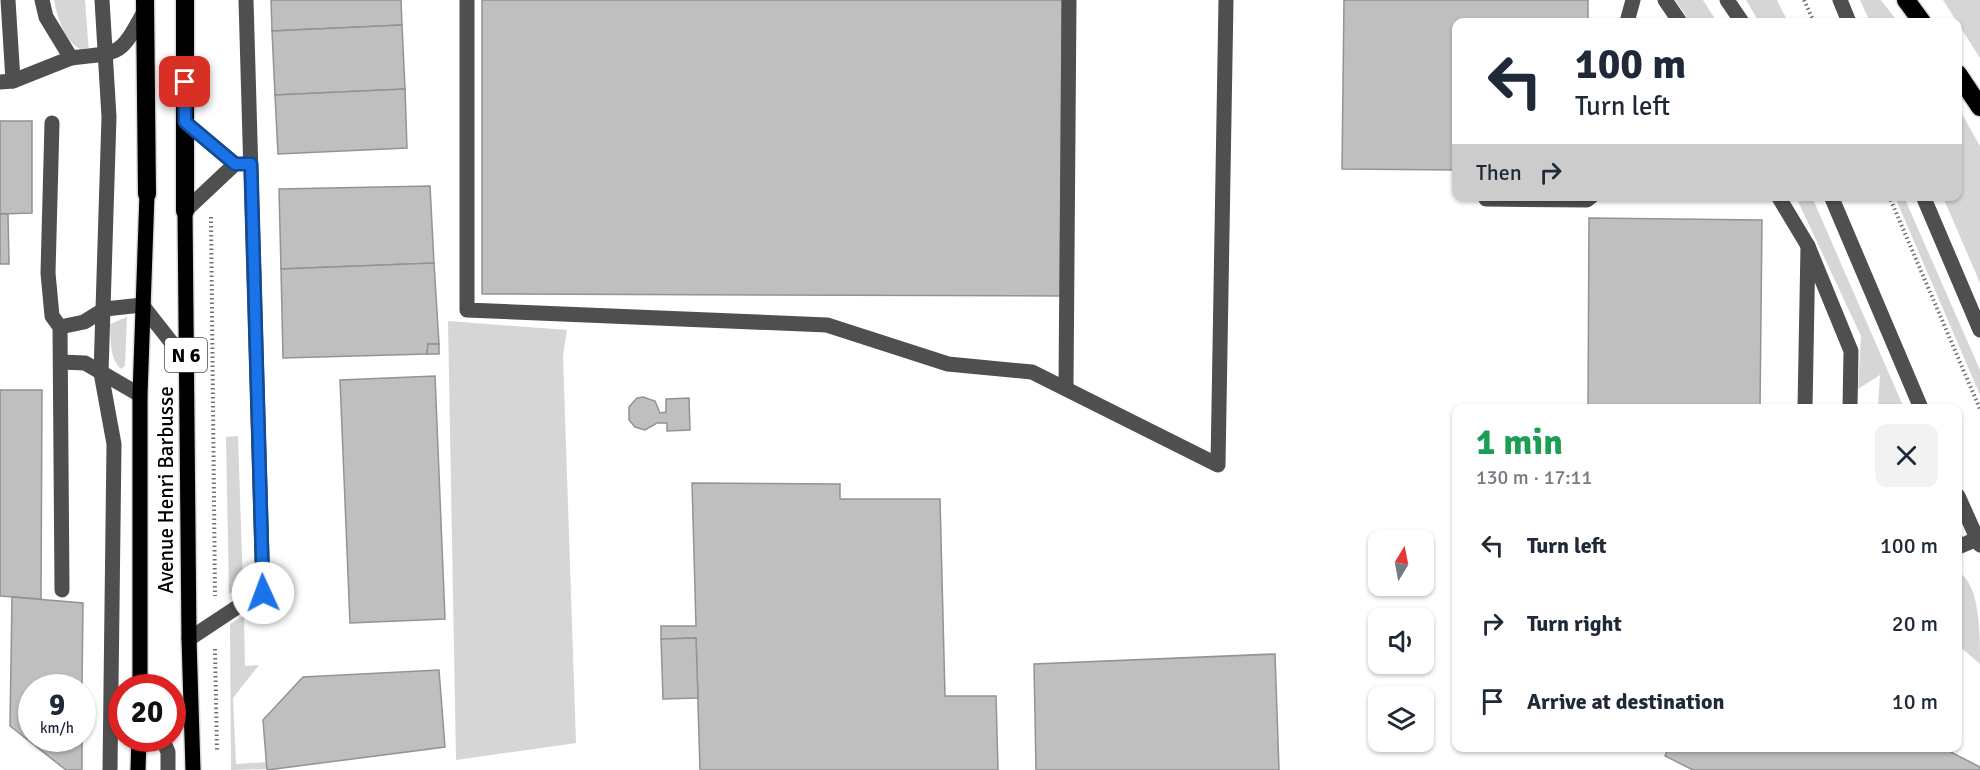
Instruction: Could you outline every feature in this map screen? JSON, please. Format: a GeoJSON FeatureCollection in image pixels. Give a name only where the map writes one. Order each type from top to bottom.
{"type":"FeatureCollection","features":[{"type":"Feature","properties":{"kind":"highway","name":"N 6"},"geometry":{"type":"LineString","coordinates":[[185,0],[185,211]]}},
{"type":"Feature","properties":{"kind":"highway"},"geometry":{"type":"LineString","coordinates":[[1906,0],[1919,18]]}},
{"type":"Feature","properties":{"kind":"highway","name":"N 6"},"geometry":{"type":"LineString","coordinates":[[146,5],[147,194]]}},
{"type":"Feature","properties":{"kind":"highway"},"geometry":{"type":"LineString","coordinates":[[1962,80],[1980,107]]}},
{"type":"Feature","properties":{"kind":"main road","name":"Avenue Henri Barbusse"},"geometry":{"type":"LineString","coordinates":[[140,674],[140,396],[147,194]]}},
{"type":"Feature","properties":{"kind":"main road","name":"Avenue Henri Barbusse"},"geometry":{"type":"LineString","coordinates":[[185,211],[189,639],[193,770]]}},
{"type":"Feature","properties":{"kind":"main road"},"geometry":{"type":"LineString","coordinates":[[138,770],[139,752]]}},
{"type":"Feature","properties":{"kind":"street"},"geometry":{"type":"LineString","coordinates":[[8,0],[6,81],[72,58],[107,54],[125,47],[146,5]]}},
{"type":"Feature","properties":{"kind":"street"},"geometry":{"type":"LineString","coordinates":[[42,0],[46,17],[72,58]]}},
{"type":"Feature","properties":{"kind":"street"},"geometry":{"type":"LineString","coordinates":[[102,0],[109,117],[105,309],[101,373],[114,444],[110,770]]}},
{"type":"Feature","properties":{"kind":"street"},"geometry":{"type":"LineString","coordinates":[[189,639],[248,600],[263,593],[246,0]]}},
{"type":"Feature","properties":{"kind":"street"},"geometry":{"type":"LineString","coordinates":[[467,0],[467,310],[827,325],[948,364],[1032,372],[1218,465],[1226,0]]}},
{"type":"Feature","properties":{"kind":"street"},"geometry":{"type":"LineString","coordinates":[[1066,387],[1069,0]]}},
{"type":"Feature","properties":{"kind":"street"},"geometry":{"type":"LineString","coordinates":[[1628,18],[1633,0]]}},
{"type":"Feature","properties":{"kind":"street"},"geometry":{"type":"LineString","coordinates":[[1665,0],[1677,18]]}},
{"type":"Feature","properties":{"kind":"street"},"geometry":{"type":"LineString","coordinates":[[1727,0],[1739,18]]}},
{"type":"Feature","properties":{"kind":"street"},"geometry":{"type":"LineString","coordinates":[[1840,0],[1847,18]]}},
{"type":"Feature","properties":{"kind":"street"},"geometry":{"type":"LineString","coordinates":[[185,122],[235,164],[251,164]]}},
{"type":"Feature","properties":{"kind":"street"},"geometry":{"type":"LineString","coordinates":[[52,123],[48,273],[52,316],[60,327],[62,590]]}},
{"type":"Feature","properties":{"kind":"street"},"geometry":{"type":"LineString","coordinates":[[185,211],[211,190],[235,164]]}},
{"type":"Feature","properties":{"kind":"street"},"geometry":{"type":"LineString","coordinates":[[1781,201],[1808,246],[1851,351],[1850,404]]}},
{"type":"Feature","properties":{"kind":"street"},"geometry":{"type":"LineString","coordinates":[[1833,201],[1919,404]]}},
{"type":"Feature","properties":{"kind":"street"},"geometry":{"type":"LineString","coordinates":[[1925,201],[1980,330]]}},
{"type":"Feature","properties":{"kind":"street"},"geometry":{"type":"LineString","coordinates":[[1805,404],[1808,246]]}},
{"type":"Feature","properties":{"kind":"street"},"geometry":{"type":"LineString","coordinates":[[60,327],[84,322],[105,309],[142,305],[186,361]]}},
{"type":"Feature","properties":{"kind":"street"},"geometry":{"type":"LineString","coordinates":[[61,362],[85,363],[140,396]]}},
{"type":"Feature","properties":{"kind":"street"},"geometry":{"type":"LineString","coordinates":[[1962,505],[1978,542],[1962,546]]}},
{"type":"Feature","properties":{"kind":"street"},"geometry":{"type":"LineString","coordinates":[[168,752],[168,770]]}},
{"type":"Feature","properties":{"kind":"path"},"geometry":{"type":"LineString","coordinates":[[1804,0],[1812,18]]}},
{"type":"Feature","properties":{"kind":"path"},"geometry":{"type":"LineString","coordinates":[[211,190],[217,759]]}},
{"type":"Feature","properties":{"kind":"path"},"geometry":{"type":"LineString","coordinates":[[1891,201],[1980,409]]}},
{"type":"Feature","properties":{"kind":"shaded area"},"geometry":{"type":"Polygon","coordinates":[[[54,0],[85,0],[89,53],[74,45],[64,32],[54,0]]]}},
{"type":"Feature","properties":{"kind":"shaded area"},"geometry":{"type":"Polygon","coordinates":[[[1675,0],[1703,0],[1714,18],[1687,18],[1675,0]]]}},
{"type":"Feature","properties":{"kind":"shaded area"},"geometry":{"type":"Polygon","coordinates":[[[1746,0],[1777,0],[1786,18],[1757,18],[1746,0]]]}},
{"type":"Feature","properties":{"kind":"shaded area"},"geometry":{"type":"Polygon","coordinates":[[[1860,0],[1881,0],[1895,18],[1868,18],[1860,0]]]}},
{"type":"Feature","properties":{"kind":"shaded area"},"geometry":{"type":"Polygon","coordinates":[[[1943,0],[1980,0],[1980,58],[1962,30],[1962,18],[1954,18],[1943,0]]]}},
{"type":"Feature","properties":{"kind":"shaded area"},"geometry":{"type":"Polygon","coordinates":[[[1962,114],[1980,146],[1980,283],[1945,201],[1962,201],[1962,114]]]}},
{"type":"Feature","properties":{"kind":"shaded area"},"geometry":{"type":"Polygon","coordinates":[[[1798,201],[1814,201],[1902,404],[1878,404],[1880,375],[1858,389],[1861,336],[1798,201]]]}},
{"type":"Feature","properties":{"kind":"shaded area"},"geometry":{"type":"Polygon","coordinates":[[[1897,201],[1906,201],[1980,370],[1980,395],[1897,201]]]}},
{"type":"Feature","properties":{"kind":"shaded area"},"geometry":{"type":"Polygon","coordinates":[[[127,317],[125,366],[121,369],[114,359],[110,324],[127,317]]]}},
{"type":"Feature","properties":{"kind":"shaded area"},"geometry":{"type":"Polygon","coordinates":[[[448,321],[567,330],[563,356],[576,743],[456,760],[448,321]]]}},
{"type":"Feature","properties":{"kind":"shaded area"},"geometry":{"type":"Polygon","coordinates":[[[238,436],[243,586],[229,594],[226,437],[238,436]]]}},
{"type":"Feature","properties":{"kind":"shaded area"},"geometry":{"type":"Polygon","coordinates":[[[1962,575],[1971,587],[1975,598],[1979,625],[1980,664],[1962,648],[1962,575]]]}},
{"type":"Feature","properties":{"kind":"shaded area"},"geometry":{"type":"Polygon","coordinates":[[[244,615],[245,666],[259,665],[233,698],[236,764],[268,762],[269,769],[231,770],[230,624],[244,615]]]}},
{"type":"Feature","properties":{"kind":"building"},"geometry":{"type":"Polygon","coordinates":[[[271,0],[401,0],[402,25],[272,31],[271,0]]]}},
{"type":"Feature","properties":{"kind":"building"},"geometry":{"type":"Polygon","coordinates":[[[482,0],[1062,0],[1061,296],[482,294],[482,0]]]}},
{"type":"Feature","properties":{"kind":"building"},"geometry":{"type":"Polygon","coordinates":[[[1344,0],[1588,0],[1588,18],[1452,18],[1452,170],[1342,169],[1344,0]]]}},
{"type":"Feature","properties":{"kind":"building"},"geometry":{"type":"Polygon","coordinates":[[[402,25],[405,89],[275,95],[272,31],[402,25]]]}},
{"type":"Feature","properties":{"kind":"building"},"geometry":{"type":"Polygon","coordinates":[[[405,89],[407,148],[278,154],[275,95],[405,89]]]}},
{"type":"Feature","properties":{"kind":"building"},"geometry":{"type":"Polygon","coordinates":[[[0,121],[32,121],[32,213],[0,214],[0,121]]]}},
{"type":"Feature","properties":{"kind":"building"},"geometry":{"type":"Polygon","coordinates":[[[430,186],[434,263],[281,269],[279,189],[430,186]]]}},
{"type":"Feature","properties":{"kind":"building"},"geometry":{"type":"Polygon","coordinates":[[[0,214],[8,214],[9,264],[0,264],[0,214]]]}},
{"type":"Feature","properties":{"kind":"building"},"geometry":{"type":"Polygon","coordinates":[[[1589,218],[1762,220],[1760,404],[1588,404],[1589,218]]]}},
{"type":"Feature","properties":{"kind":"building"},"geometry":{"type":"Polygon","coordinates":[[[434,263],[439,344],[428,344],[427,354],[283,358],[281,269],[434,263]]]}},
{"type":"Feature","properties":{"kind":"building"},"geometry":{"type":"Polygon","coordinates":[[[428,344],[439,344],[439,354],[427,354],[428,344]]]}},
{"type":"Feature","properties":{"kind":"building"},"geometry":{"type":"Polygon","coordinates":[[[435,376],[445,619],[350,623],[340,380],[435,376]]]}},
{"type":"Feature","properties":{"kind":"building"},"geometry":{"type":"Polygon","coordinates":[[[0,390],[42,390],[41,599],[0,596],[0,390]]]}},
{"type":"Feature","properties":{"kind":"building"},"geometry":{"type":"Polygon","coordinates":[[[643,397],[655,401],[660,413],[666,412],[666,399],[689,398],[690,430],[667,431],[667,423],[657,423],[645,430],[635,427],[629,420],[629,407],[637,398],[643,397]]]}},
{"type":"Feature","properties":{"kind":"building"},"geometry":{"type":"Polygon","coordinates":[[[692,483],[840,484],[840,499],[940,499],[945,696],[996,696],[998,770],[700,770],[696,638],[661,639],[661,626],[696,626],[692,483]]]}},
{"type":"Feature","properties":{"kind":"building"},"geometry":{"type":"Polygon","coordinates":[[[12,597],[83,603],[82,674],[18,674],[18,732],[10,726],[12,597]]]}},
{"type":"Feature","properties":{"kind":"building"},"geometry":{"type":"Polygon","coordinates":[[[696,638],[698,698],[663,699],[661,639],[696,638]]]}},
{"type":"Feature","properties":{"kind":"building"},"geometry":{"type":"Polygon","coordinates":[[[1275,654],[1279,770],[1036,770],[1034,664],[1275,654]]]}},
{"type":"Feature","properties":{"kind":"building"},"geometry":{"type":"Polygon","coordinates":[[[439,670],[445,747],[267,770],[263,720],[303,677],[439,670]]]}},
{"type":"Feature","properties":{"kind":"building"},"geometry":{"type":"Polygon","coordinates":[[[43,752],[82,752],[82,770],[66,770],[43,752]]]}},
{"type":"Feature","properties":{"kind":"building"},"geometry":{"type":"Polygon","coordinates":[[[1667,752],[1951,752],[1980,767],[1980,770],[1693,770],[1665,756],[1667,752]]]}},
{"type":"Feature","properties":{"kind":"route"},"geometry":{"type":"LineString","coordinates":[[185,82],[185,122],[235,164],[251,164],[263,593]]}}]}
